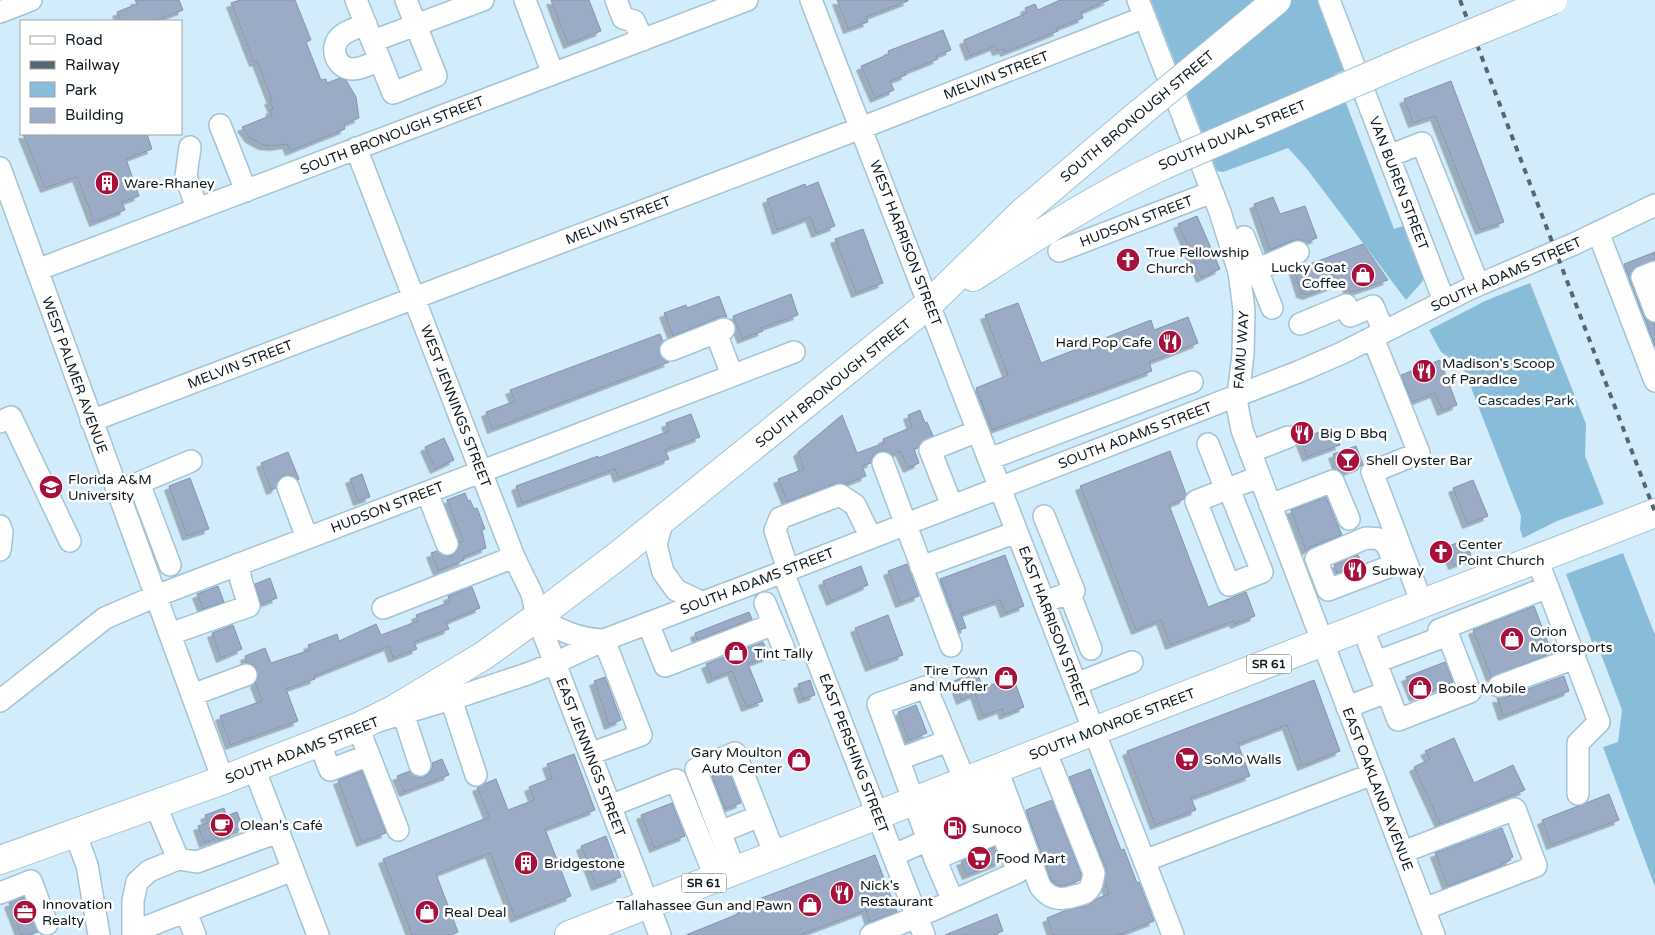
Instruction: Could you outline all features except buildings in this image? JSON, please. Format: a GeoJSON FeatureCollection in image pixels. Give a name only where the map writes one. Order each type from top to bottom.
{"type":"FeatureCollection","features":[{"type":"Feature","properties":{"kind":"main road","name":"SOUTH BRONOUGH STREET"},"geometry":{"type":"LineString","coordinates":[[358,727],[393,710],[444,681],[538,618],[929,304],[1022,213],[1278,0]]}},
{"type":"Feature","properties":{"kind":"main road","name":"SOUTH DUVAL STREET"},"geometry":{"type":"LineString","coordinates":[[929,304],[1064,218],[1164,164],[1553,0]]}},
{"type":"Feature","properties":{"kind":"main road","name":"SOUTH MONROE STREET"},"geometry":{"type":"LineString","coordinates":[[573,934],[878,815],[925,830],[984,787],[1045,750],[1655,513]]}},
{"type":"Feature","properties":{"kind":"main road","name":"SOUTH ADAMS STREET"},"geometry":{"type":"LineString","coordinates":[[0,860],[223,780],[358,727]]}},
{"type":"Feature","properties":{"kind":"street"},"geometry":{"type":"LineString","coordinates":[[0,12],[31,0]]}},
{"type":"Feature","properties":{"kind":"street"},"geometry":{"type":"LineString","coordinates":[[356,0],[393,93],[436,76],[406,0]]}},
{"type":"Feature","properties":{"kind":"street"},"geometry":{"type":"LineString","coordinates":[[525,0],[553,74]]}},
{"type":"Feature","properties":{"kind":"street"},"geometry":{"type":"LineString","coordinates":[[616,0],[623,18],[634,21],[642,40]]}},
{"type":"Feature","properties":{"kind":"street","name":"SOUTH BRONOUGH STREET"},"geometry":{"type":"LineString","coordinates":[[37,270],[642,40],[701,8],[747,0]]}},
{"type":"Feature","properties":{"kind":"street","name":"WEST HARRISON STREET"},"geometry":{"type":"LineString","coordinates":[[812,0],[1000,487]]}},
{"type":"Feature","properties":{"kind":"street","name":"VAN BUREN STREET"},"geometry":{"type":"LineString","coordinates":[[1329,0],[1444,301]]}},
{"type":"Feature","properties":{"kind":"street"},"geometry":{"type":"LineString","coordinates":[[373,42],[474,2]]}},
{"type":"Feature","properties":{"kind":"street","name":"MELVIN STREET"},"geometry":{"type":"LineString","coordinates":[[91,421],[861,128],[1141,9]]}},
{"type":"Feature","properties":{"kind":"street","name":"FAMU WAY"},"geometry":{"type":"LineString","coordinates":[[1141,9],[1212,192],[1242,247],[1241,282],[1244,310],[1244,342],[1238,395],[1238,417],[1322,642]]}},
{"type":"Feature","properties":{"kind":"street"},"geometry":{"type":"LineString","coordinates":[[220,125],[246,191]]}},
{"type":"Feature","properties":{"kind":"street"},"geometry":{"type":"LineString","coordinates":[[1389,156],[1422,143],[1478,284]]}},
{"type":"Feature","properties":{"kind":"street"},"geometry":{"type":"LineString","coordinates":[[190,147],[186,176],[197,209]]}},
{"type":"Feature","properties":{"kind":"street","name":"WEST JENNINGS STREET"},"geometry":{"type":"LineString","coordinates":[[356,148],[514,557],[532,594],[538,618],[555,663]]}},
{"type":"Feature","properties":{"kind":"street","name":"WEST PALMER AVENUE"},"geometry":{"type":"LineString","coordinates":[[0,168],[223,780]]}},
{"type":"Feature","properties":{"kind":"street","name":"HUDSON STREET"},"geometry":{"type":"LineString","coordinates":[[1059,251],[1212,192]]}},
{"type":"Feature","properties":{"kind":"street","name":"SOUTH ADAMS STREET"},"geometry":{"type":"LineString","coordinates":[[358,727],[451,699],[555,663],[604,640],[701,602],[786,571],[1298,372],[1378,335],[1478,284],[1655,205]]}},
{"type":"Feature","properties":{"kind":"street"},"geometry":{"type":"LineString","coordinates":[[1598,232],[1655,381]]}},
{"type":"Feature","properties":{"kind":"street"},"geometry":{"type":"LineString","coordinates":[[1242,247],[1256,270],[1272,308]]}},
{"type":"Feature","properties":{"kind":"street"},"geometry":{"type":"LineString","coordinates":[[1256,270],[1298,252]]}},
{"type":"Feature","properties":{"kind":"street"},"geometry":{"type":"LineString","coordinates":[[1655,272],[1642,277],[1655,311]]}},
{"type":"Feature","properties":{"kind":"street"},"geometry":{"type":"LineString","coordinates":[[1300,324],[1346,305],[1350,316],[1373,306],[1378,335],[1419,453],[1372,472],[1424,602],[1441,634]]}},
{"type":"Feature","properties":{"kind":"street"},"geometry":{"type":"LineString","coordinates":[[671,350],[720,331],[732,375]]}},
{"type":"Feature","properties":{"kind":"street","name":"HUDSON STREET"},"geometry":{"type":"LineString","coordinates":[[0,701],[105,618],[238,564],[794,352]]}},
{"type":"Feature","properties":{"kind":"street"},"geometry":{"type":"LineString","coordinates":[[989,459],[1184,384],[1187,414]]}},
{"type":"Feature","properties":{"kind":"street"},"geometry":{"type":"LineString","coordinates":[[0,422],[11,418],[70,542]]}},
{"type":"Feature","properties":{"kind":"street"},"geometry":{"type":"LineString","coordinates":[[952,506],[930,450],[978,431]]}},
{"type":"Feature","properties":{"kind":"street"},"geometry":{"type":"LineString","coordinates":[[1250,452],[1288,438]]}},
{"type":"Feature","properties":{"kind":"street"},"geometry":{"type":"LineString","coordinates":[[1208,444],[1227,489],[1259,477]]}},
{"type":"Feature","properties":{"kind":"street"},"geometry":{"type":"LineString","coordinates":[[117,492],[191,461]]}},
{"type":"Feature","properties":{"kind":"street"},"geometry":{"type":"LineString","coordinates":[[883,463],[950,646]]}},
{"type":"Feature","properties":{"kind":"street"},"geometry":{"type":"LineString","coordinates":[[1270,505],[1333,481],[1349,519]]}},
{"type":"Feature","properties":{"kind":"street"},"geometry":{"type":"LineString","coordinates":[[139,483],[166,555],[140,554]]}},
{"type":"Feature","properties":{"kind":"street"},"geometry":{"type":"LineString","coordinates":[[288,487],[307,538]]}},
{"type":"Feature","properties":{"kind":"street","name":"EAST HARRISON STREET"},"geometry":{"type":"LineString","coordinates":[[1000,487],[1173,935]]}},
{"type":"Feature","properties":{"kind":"street"},"geometry":{"type":"LineString","coordinates":[[427,492],[447,544]]}},
{"type":"Feature","properties":{"kind":"street","name":"EAST PERSHING STREET"},"geometry":{"type":"LineString","coordinates":[[871,538],[855,505],[840,495],[780,518],[775,530],[786,571],[921,926]]}},
{"type":"Feature","properties":{"kind":"street"},"geometry":{"type":"LineString","coordinates":[[1044,516],[1074,591],[1044,602]]}},
{"type":"Feature","properties":{"kind":"street"},"geometry":{"type":"LineString","coordinates":[[663,519],[656,545],[663,572],[676,590],[701,602]]}},
{"type":"Feature","properties":{"kind":"street"},"geometry":{"type":"LineString","coordinates":[[0,526],[2,532],[0,550]]}},
{"type":"Feature","properties":{"kind":"street"},"geometry":{"type":"LineString","coordinates":[[921,567],[1017,532]]}},
{"type":"Feature","properties":{"kind":"street"},"geometry":{"type":"LineString","coordinates":[[1299,581],[1318,565],[1366,538],[1380,540],[1387,547],[1391,556],[1391,566],[1328,590],[1318,565]]}},
{"type":"Feature","properties":{"kind":"street"},"geometry":{"type":"LineString","coordinates":[[383,608],[514,557]]}},
{"type":"Feature","properties":{"kind":"street"},"geometry":{"type":"LineString","coordinates":[[1537,558],[1599,722],[1578,743],[1578,794]]}},
{"type":"Feature","properties":{"kind":"street"},"geometry":{"type":"LineString","coordinates":[[170,634],[249,606],[238,564]]}},
{"type":"Feature","properties":{"kind":"street"},"geometry":{"type":"LineString","coordinates":[[1376,662],[1548,586]]}},
{"type":"Feature","properties":{"kind":"street"},"geometry":{"type":"LineString","coordinates":[[1069,592],[1091,650]]}},
{"type":"Feature","properties":{"kind":"street"},"geometry":{"type":"LineString","coordinates":[[765,603],[784,649]]}},
{"type":"Feature","properties":{"kind":"street","name":"SOUTH ADAMS STREET"},"geometry":{"type":"LineString","coordinates":[[538,618],[574,636],[604,640]]}},
{"type":"Feature","properties":{"kind":"street"},"geometry":{"type":"LineString","coordinates":[[648,623],[665,666],[774,624]]}},
{"type":"Feature","properties":{"kind":"street"},"geometry":{"type":"LineString","coordinates":[[1362,626],[1398,720],[1470,692],[1448,635],[1441,634]]}},
{"type":"Feature","properties":{"kind":"street"},"geometry":{"type":"LineString","coordinates":[[590,754],[641,735],[604,640]]}},
{"type":"Feature","properties":{"kind":"street","name":"EAST OAKLAND AVENUE"},"geometry":{"type":"LineString","coordinates":[[1322,642],[1434,935]]}},
{"type":"Feature","properties":{"kind":"street"},"geometry":{"type":"LineString","coordinates":[[1498,686],[1575,658]]}},
{"type":"Feature","properties":{"kind":"street"},"geometry":{"type":"LineString","coordinates":[[1076,684],[1132,662]]}},
{"type":"Feature","properties":{"kind":"street","name":"EAST JENNINGS STREET"},"geometry":{"type":"LineString","coordinates":[[555,663],[660,935]]}},
{"type":"Feature","properties":{"kind":"street"},"geometry":{"type":"LineString","coordinates":[[192,695],[246,675]]}},
{"type":"Feature","properties":{"kind":"street"},"geometry":{"type":"LineString","coordinates":[[953,901],[878,704],[926,687],[948,740],[984,787],[1040,886],[1046,894],[1053,898],[1066,899],[1086,892],[1092,883],[1094,874],[1045,750]]}},
{"type":"Feature","properties":{"kind":"street"},"geometry":{"type":"LineString","coordinates":[[1347,707],[1387,692]]}},
{"type":"Feature","properties":{"kind":"street"},"geometry":{"type":"LineString","coordinates":[[451,699],[476,775]]}},
{"type":"Feature","properties":{"kind":"street"},"geometry":{"type":"LineString","coordinates":[[403,713],[420,765]]}},
{"type":"Feature","properties":{"kind":"street"},"geometry":{"type":"LineString","coordinates":[[358,727],[398,830]]}},
{"type":"Feature","properties":{"kind":"street"},"geometry":{"type":"LineString","coordinates":[[899,759],[948,740]]}},
{"type":"Feature","properties":{"kind":"street"},"geometry":{"type":"LineString","coordinates":[[319,742],[330,770],[369,755]]}},
{"type":"Feature","properties":{"kind":"street"},"geometry":{"type":"LineString","coordinates":[[725,875],[720,832],[696,769],[719,759],[735,753],[775,855]]}},
{"type":"Feature","properties":{"kind":"street"},"geometry":{"type":"LineString","coordinates":[[254,768],[318,935]]}},
{"type":"Feature","properties":{"kind":"street"},"geometry":{"type":"LineString","coordinates":[[1144,861],[1373,774]]}},
{"type":"Feature","properties":{"kind":"street"},"geometry":{"type":"LineString","coordinates":[[610,806],[676,780],[725,875]]}},
{"type":"Feature","properties":{"kind":"street"},"geometry":{"type":"LineString","coordinates":[[894,855],[925,830],[955,828],[984,787]]}},
{"type":"Feature","properties":{"kind":"street"},"geometry":{"type":"LineString","coordinates":[[871,935],[921,926],[953,901],[1018,872],[984,787]]}},
{"type":"Feature","properties":{"kind":"street"},"geometry":{"type":"LineString","coordinates":[[155,804],[178,859]]}},
{"type":"Feature","properties":{"kind":"street"},"geometry":{"type":"LineString","coordinates":[[1403,852],[1515,809],[1536,866],[1424,909]]}},
{"type":"Feature","properties":{"kind":"street"},"geometry":{"type":"LineString","coordinates":[[720,832],[760,816]]}},
{"type":"Feature","properties":{"kind":"street"},"geometry":{"type":"LineString","coordinates":[[925,830],[1002,831]]}},
{"type":"Feature","properties":{"kind":"street"},"geometry":{"type":"LineString","coordinates":[[278,832],[197,862],[178,859],[149,871],[137,882],[133,901],[133,933],[293,870]]}},
{"type":"Feature","properties":{"kind":"street"},"geometry":{"type":"LineString","coordinates":[[75,833],[86,866],[99,935]]}},
{"type":"Feature","properties":{"kind":"street"},"geometry":{"type":"LineString","coordinates":[[0,893],[31,881],[48,924]]}},
{"type":"Feature","properties":{"kind":"street"},"geometry":{"type":"LineString","coordinates":[[186,912],[195,935]]}},
{"type":"Feature","properties":{"kind":"green space"},"geometry":{"type":"Polygon","coordinates":[[[1151,0],[1341,0],[1364,62],[1335,74],[1394,229],[1406,225],[1424,274],[1422,282],[1406,300],[1307,169],[1288,148],[1223,172],[1217,171],[1151,0]]]}},
{"type":"Feature","properties":{"kind":"green space","name":"Cascades Park"},"geometry":{"type":"Polygon","coordinates":[[[1530,283],[1586,424],[1585,456],[1604,504],[1557,521],[1523,538],[1520,529],[1521,516],[1463,367],[1441,352],[1429,330],[1485,301],[1530,283]]]}},
{"type":"Feature","properties":{"kind":"green space"},"geometry":{"type":"Polygon","coordinates":[[[1623,553],[1655,635],[1655,887],[1603,747],[1618,742],[1622,710],[1596,641],[1592,642],[1566,574],[1623,553]]]}},
{"type":"Feature","properties":{"kind":"railway"},"geometry":{"type":"LineString","coordinates":[[1460,0],[1655,512]]}},
{"type":"Feature","properties":{"kind":"place","name":"Ware-Rhaney"},"geometry":{"type":"Point","coordinates":[107,183]}},
{"type":"Feature","properties":{"kind":"place","name":"True Fellowship Church"},"geometry":{"type":"Point","coordinates":[1128,260]}},
{"type":"Feature","properties":{"kind":"place","name":"Lucky Goat Coffee"},"geometry":{"type":"Point","coordinates":[1363,275]}},
{"type":"Feature","properties":{"kind":"place","name":"Hard Pop Cafe"},"geometry":{"type":"Point","coordinates":[1170,342]}},
{"type":"Feature","properties":{"kind":"place","name":"Madison's Scoop of ParadIce"},"geometry":{"type":"Point","coordinates":[1424,371]}},
{"type":"Feature","properties":{"kind":"place","name":"Big D Bbq"},"geometry":{"type":"Point","coordinates":[1302,433]}},
{"type":"Feature","properties":{"kind":"place","name":"Shell Oyster Bar"},"geometry":{"type":"Point","coordinates":[1348,460]}},
{"type":"Feature","properties":{"kind":"place","name":"Florida A&M University"},"geometry":{"type":"Point","coordinates":[51,487]}},
{"type":"Feature","properties":{"kind":"place","name":"Center Point Church"},"geometry":{"type":"Point","coordinates":[1441,552]}},
{"type":"Feature","properties":{"kind":"place","name":"Subway"},"geometry":{"type":"Point","coordinates":[1355,570]}},
{"type":"Feature","properties":{"kind":"place","name":"Orion Motorsports"},"geometry":{"type":"Point","coordinates":[1512,639]}},
{"type":"Feature","properties":{"kind":"place","name":"Tint Tally"},"geometry":{"type":"Point","coordinates":[736,653]}},
{"type":"Feature","properties":{"kind":"place","name":"Tire Town and Muffler"},"geometry":{"type":"Point","coordinates":[1006,678]}},
{"type":"Feature","properties":{"kind":"place","name":"Boost Mobile"},"geometry":{"type":"Point","coordinates":[1420,688]}},
{"type":"Feature","properties":{"kind":"place","name":"SoMo Walls"},"geometry":{"type":"Point","coordinates":[1187,759]}},
{"type":"Feature","properties":{"kind":"place","name":"Gary Moulton Auto Center"},"geometry":{"type":"Point","coordinates":[799,760]}},
{"type":"Feature","properties":{"kind":"place","name":"Olean's Café"},"geometry":{"type":"Point","coordinates":[222,825]}},
{"type":"Feature","properties":{"kind":"place","name":"Sunoco"},"geometry":{"type":"Point","coordinates":[955,828]}},
{"type":"Feature","properties":{"kind":"place","name":"Food Mart"},"geometry":{"type":"Point","coordinates":[979,858]}},
{"type":"Feature","properties":{"kind":"place","name":"Bridgestone"},"geometry":{"type":"Point","coordinates":[526,863]}},
{"type":"Feature","properties":{"kind":"place","name":"Nick's Restaurant"},"geometry":{"type":"Point","coordinates":[842,893]}},
{"type":"Feature","properties":{"kind":"place","name":"Tallahassee Gun and Pawn"},"geometry":{"type":"Point","coordinates":[810,905]}},
{"type":"Feature","properties":{"kind":"place","name":"Innovation Realty"},"geometry":{"type":"Point","coordinates":[25,912]}},
{"type":"Feature","properties":{"kind":"place","name":"Real Deal"},"geometry":{"type":"Point","coordinates":[427,912]}}]}
